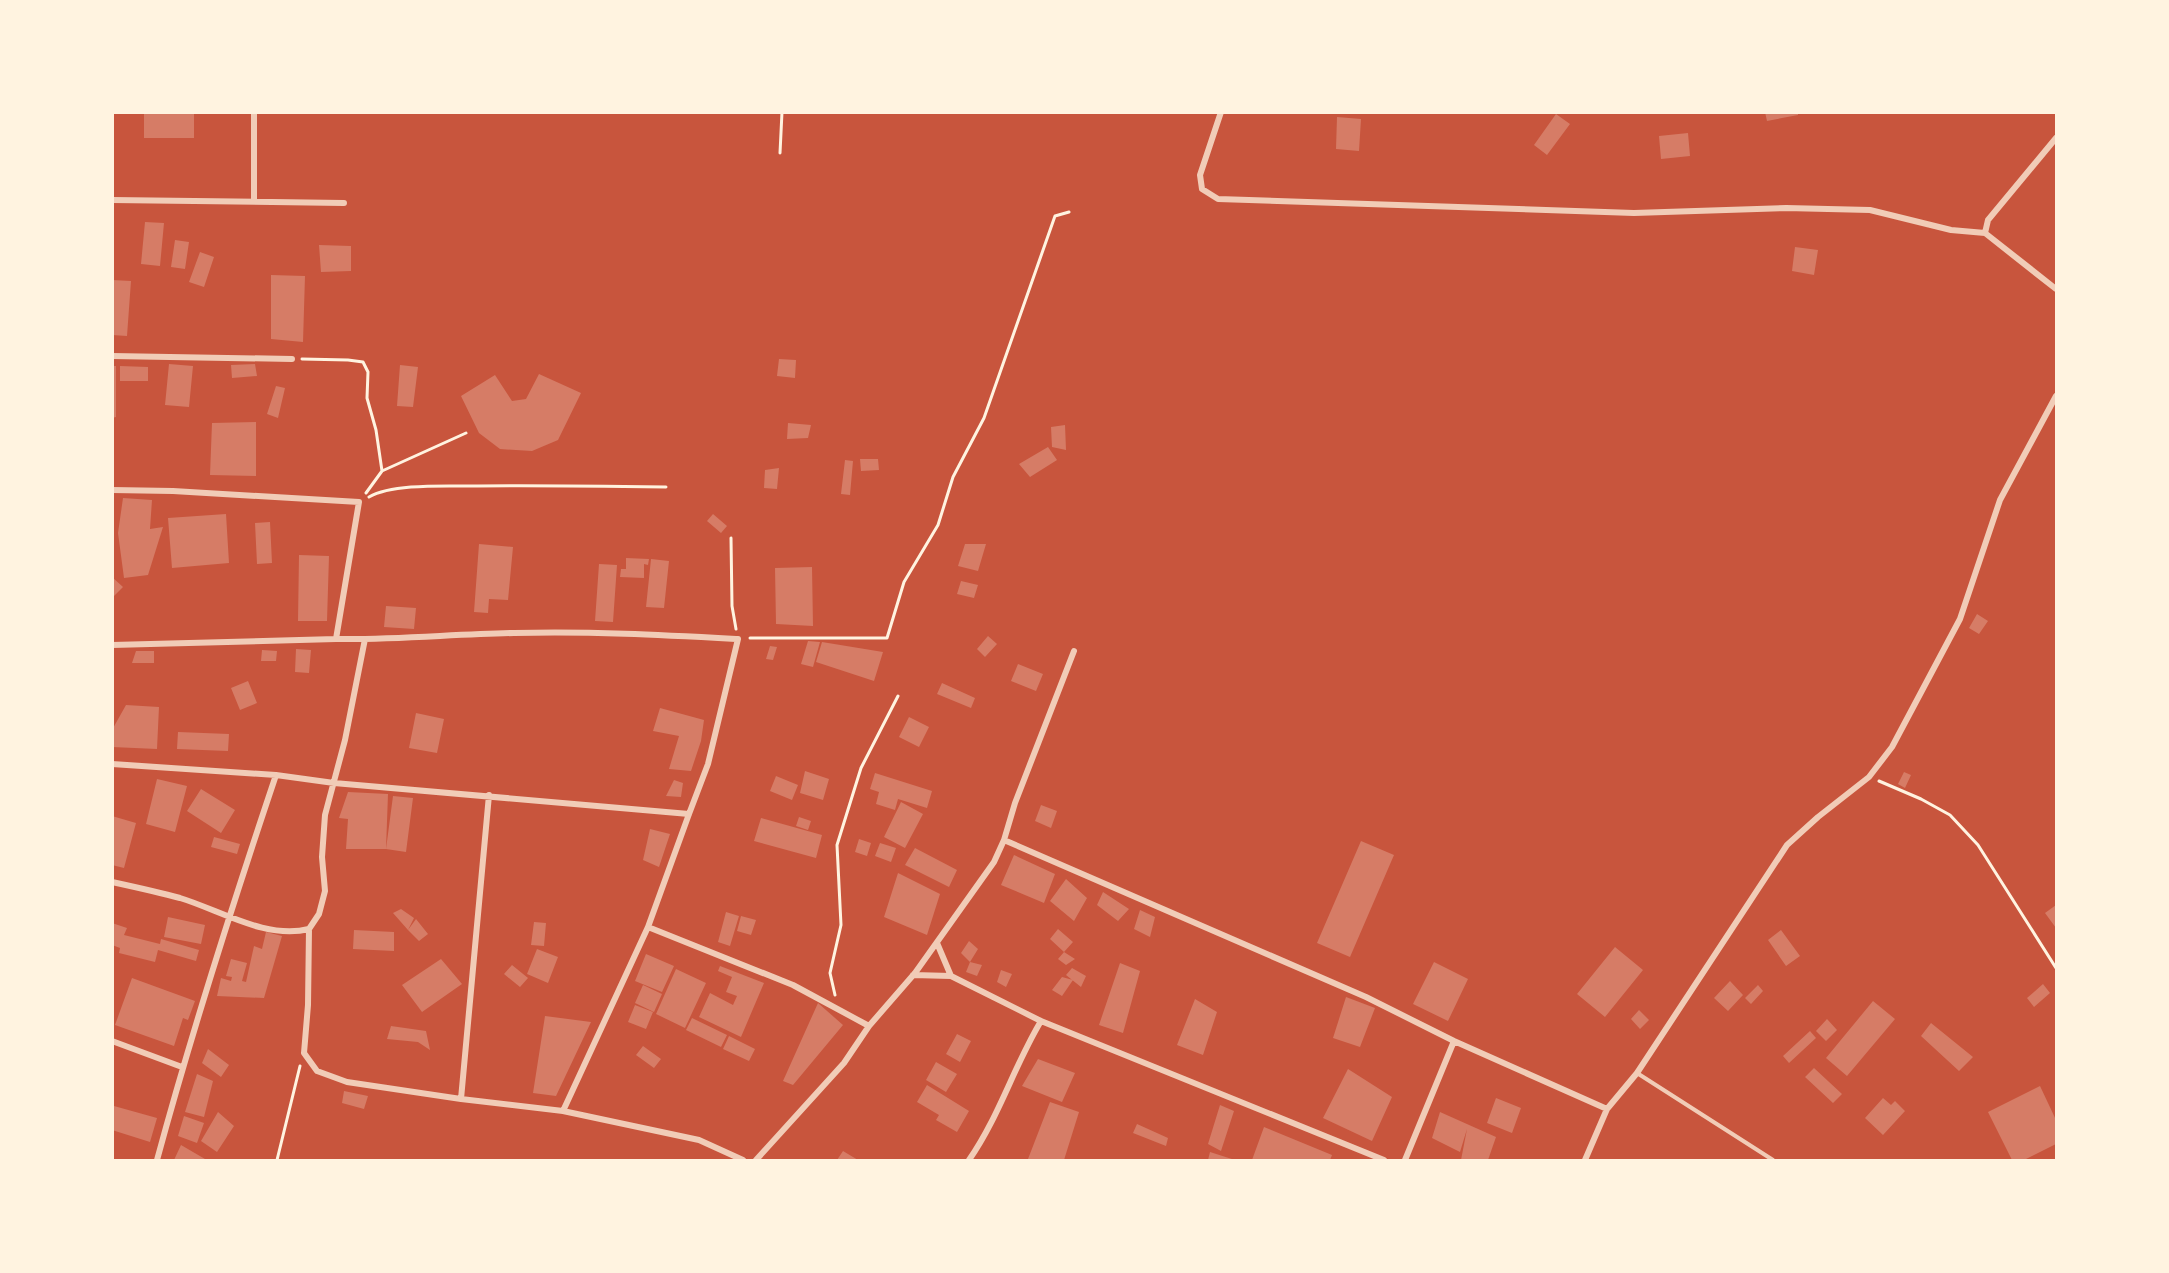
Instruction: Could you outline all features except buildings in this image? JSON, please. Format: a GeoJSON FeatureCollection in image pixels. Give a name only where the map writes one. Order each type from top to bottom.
{"type":"FeatureCollection","features":[{"type":"Feature","properties":{"kind":"street"},"geometry":{"type":"LineString","coordinates":[[254,112],[254,201]]}},
{"type":"Feature","properties":{"kind":"street"},"geometry":{"type":"LineString","coordinates":[[1221,112],[1200,175],[1202,189],[1218,199],[1634,213],[1786,208],[1870,210],[1951,230],[1985,233],[2056,289]]}},
{"type":"Feature","properties":{"kind":"street"},"geometry":{"type":"LineString","coordinates":[[1985,233],[1988,220],[2056,138]]}},
{"type":"Feature","properties":{"kind":"street"},"geometry":{"type":"LineString","coordinates":[[112,201],[344,203]]}},
{"type":"Feature","properties":{"kind":"street"},"geometry":{"type":"LineString","coordinates":[[112,356],[292,359]]}},
{"type":"Feature","properties":{"kind":"street"},"geometry":{"type":"LineString","coordinates":[[1585,1161],[1607,1109],[1637,1073],[1787,845],[1869,777],[1892,747],[1960,619],[2000,500],[2056,396]]}},
{"type":"Feature","properties":{"kind":"street"},"geometry":{"type":"LineString","coordinates":[[112,490],[173,491],[359,502],[336,639]]}},
{"type":"Feature","properties":{"kind":"street"},"geometry":{"type":"LineString","coordinates":[[112,645],[606,632],[738,639],[708,764],[648,927],[564,1111]]}},
{"type":"Feature","properties":{"kind":"street"},"geometry":{"type":"LineString","coordinates":[[365,639],[325,815],[322,857],[325,891],[319,914],[309,929],[308,1005],[304,1053],[317,1071],[347,1082],[564,1111],[699,1140],[743,1161]]}},
{"type":"Feature","properties":{"kind":"street"},"geometry":{"type":"LineString","coordinates":[[756,1161],[844,1064],[868,1026],[913,975],[994,862],[1074,651]]}},
{"type":"Feature","properties":{"kind":"street"},"geometry":{"type":"LineString","coordinates":[[112,764],[276,775],[334,783],[689,814]]}},
{"type":"Feature","properties":{"kind":"street"},"geometry":{"type":"LineString","coordinates":[[157,1161],[182,1067],[229,915],[276,775]]}},
{"type":"Feature","properties":{"kind":"street"},"geometry":{"type":"LineString","coordinates":[[461,1099],[489,795]]}},
{"type":"Feature","properties":{"kind":"street"},"geometry":{"type":"LineString","coordinates":[[1004,840],[1366,997],[1454,1041],[1607,1109]]}},
{"type":"Feature","properties":{"kind":"street"},"geometry":{"type":"LineString","coordinates":[[112,882],[181,899],[258,926],[294,933],[309,929]]}},
{"type":"Feature","properties":{"kind":"street"},"geometry":{"type":"LineString","coordinates":[[648,927],[793,985],[868,1026]]}},
{"type":"Feature","properties":{"kind":"street"},"geometry":{"type":"LineString","coordinates":[[937,943],[951,976]]}},
{"type":"Feature","properties":{"kind":"street"},"geometry":{"type":"LineString","coordinates":[[913,975],[951,976],[1041,1021],[1384,1161]]}},
{"type":"Feature","properties":{"kind":"street"},"geometry":{"type":"LineString","coordinates":[[969,1161],[999,1107],[1024,1047],[1041,1021]]}},
{"type":"Feature","properties":{"kind":"street"},"geometry":{"type":"LineString","coordinates":[[112,1041],[182,1067]]}},
{"type":"Feature","properties":{"kind":"street"},"geometry":{"type":"LineString","coordinates":[[1405,1161],[1454,1041]]}},
{"type":"Feature","properties":{"kind":"lane"},"geometry":{"type":"LineString","coordinates":[[1637,1073],[1773,1161]]}},
{"type":"Feature","properties":{"kind":"path"},"geometry":{"type":"LineString","coordinates":[[780,153],[782,112]]}},
{"type":"Feature","properties":{"kind":"path"},"geometry":{"type":"LineString","coordinates":[[731,538],[732,606],[738,639],[887,638],[904,582],[938,525],[953,477],[984,418],[1055,216],[1069,212]]}},
{"type":"Feature","properties":{"kind":"path"},"geometry":{"type":"LineString","coordinates":[[292,359],[363,362],[368,372],[367,398],[376,430],[381,471]]}},
{"type":"Feature","properties":{"kind":"path"},"geometry":{"type":"LineString","coordinates":[[359,502],[381,471],[466,433]]}},
{"type":"Feature","properties":{"kind":"path"},"geometry":{"type":"LineString","coordinates":[[359,502],[379,491],[435,486],[666,487]]}},
{"type":"Feature","properties":{"kind":"path"},"geometry":{"type":"LineString","coordinates":[[837,1009],[830,973],[841,925],[837,845],[861,768],[898,696]]}},
{"type":"Feature","properties":{"kind":"path"},"geometry":{"type":"LineString","coordinates":[[1869,777],[1950,815],[1978,844],[2056,968]]}},
{"type":"Feature","properties":{"kind":"path"},"geometry":{"type":"LineString","coordinates":[[277,1161],[304,1053]]}}]}
